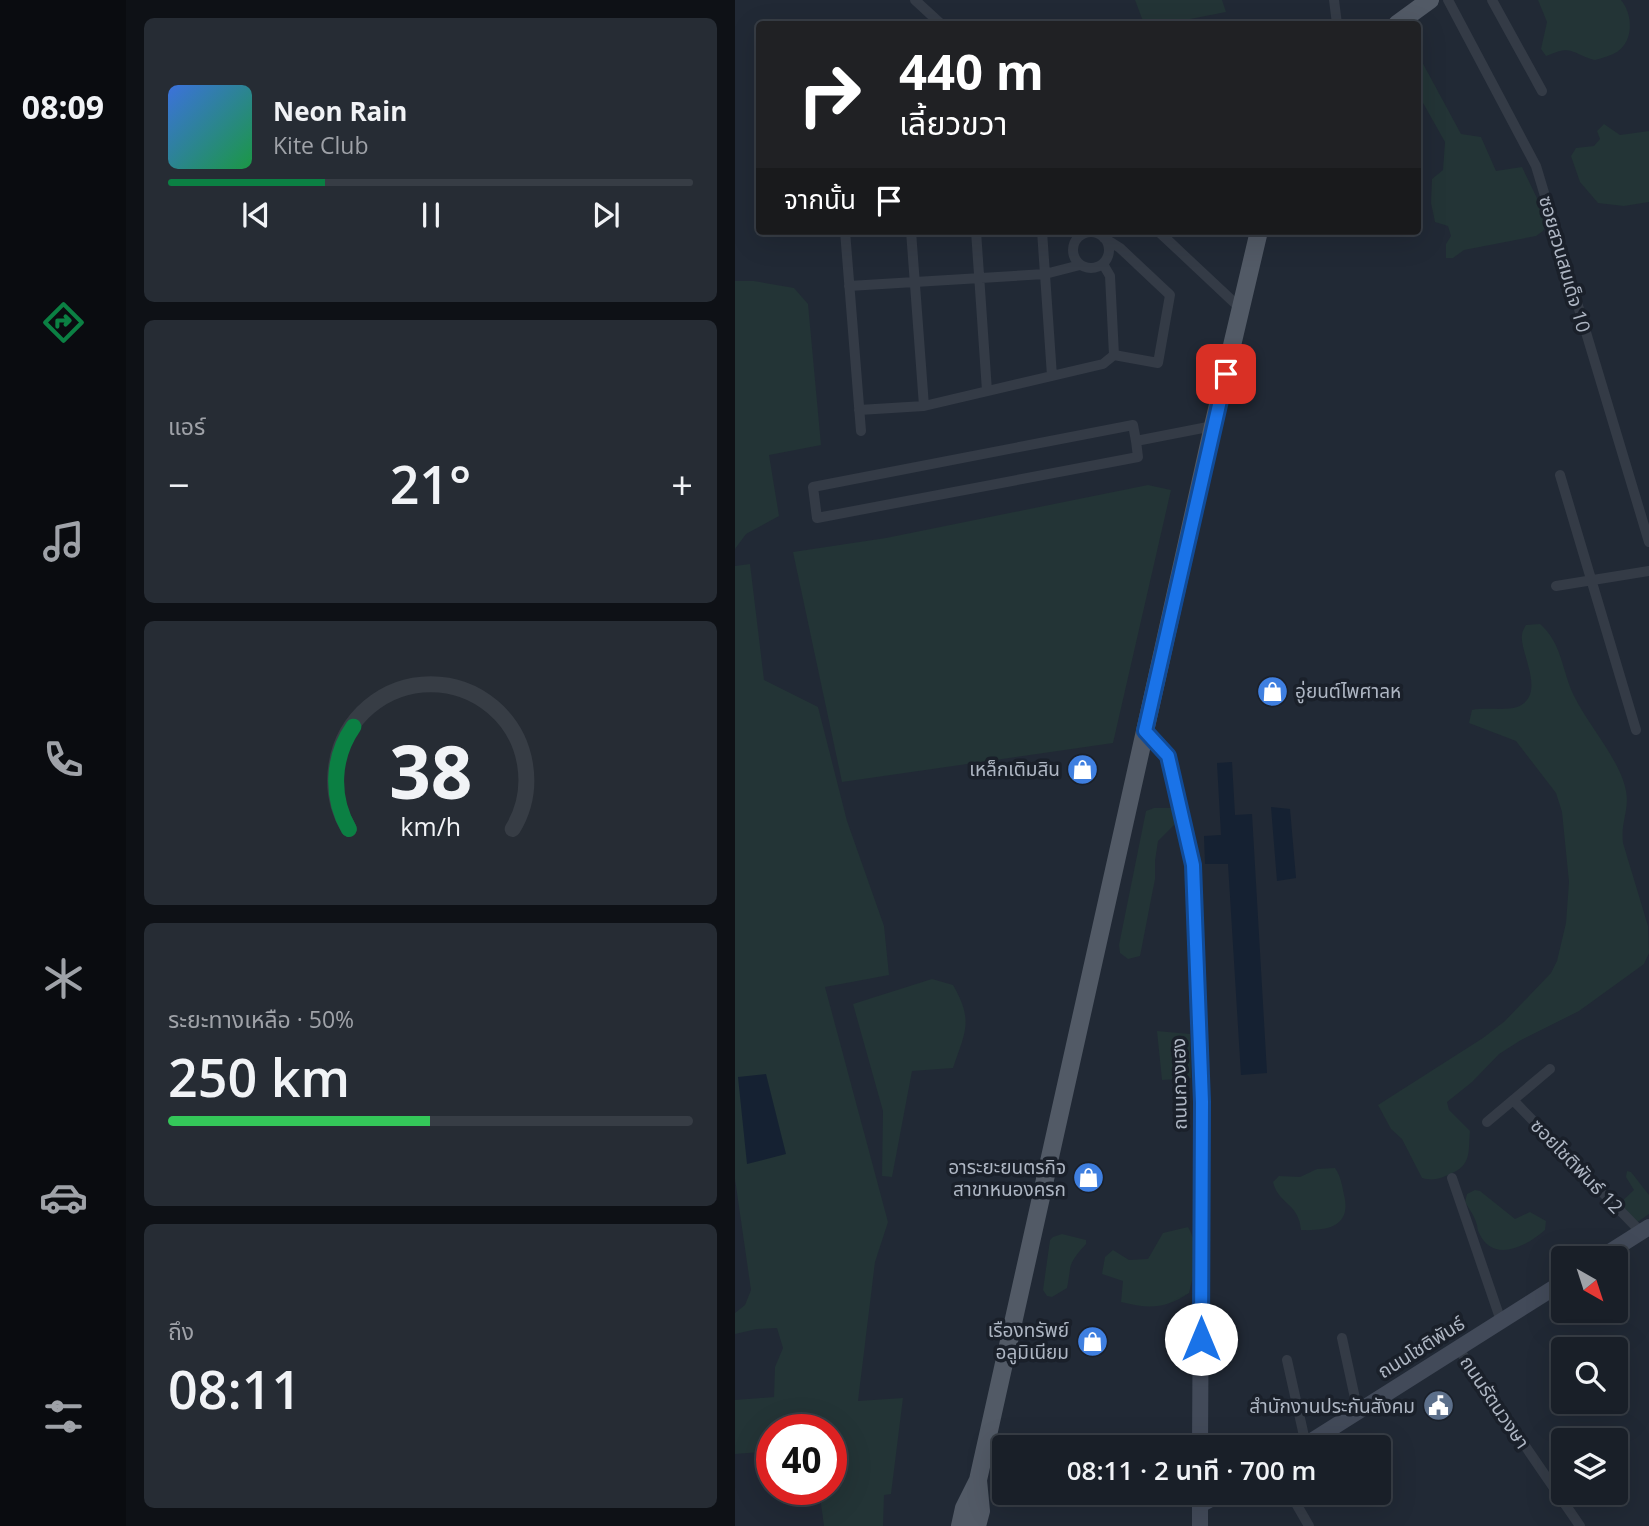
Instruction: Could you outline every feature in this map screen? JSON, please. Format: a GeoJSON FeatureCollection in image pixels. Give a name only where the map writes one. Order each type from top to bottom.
{"type":"FeatureCollection","features":[{"type":"Feature","properties":{"kind":"main road"},"geometry":{"type":"LineString","coordinates":[[1401,21],[1430,0]]}},
{"type":"Feature","properties":{"kind":"main road"},"geometry":{"type":"LineString","coordinates":[[960,1526],[964,1508],[978,1479],[1258,235]]}},
{"type":"Feature","properties":{"kind":"main road"},"geometry":{"type":"LineString","coordinates":[[977,1526],[981,1511],[978,1479]]}},
{"type":"Feature","properties":{"kind":"street"},"geometry":{"type":"LineString","coordinates":[[915,0],[938,21]]}},
{"type":"Feature","properties":{"kind":"street"},"geometry":{"type":"LineString","coordinates":[[1334,0],[1337,21]]}},
{"type":"Feature","properties":{"kind":"street","name":"ซอยสวนสมเด็จ 10"},"geometry":{"type":"LineString","coordinates":[[1448,0],[1536,166],[1649,542]]}},
{"type":"Feature","properties":{"kind":"street"},"geometry":{"type":"LineString","coordinates":[[1492,0],[1542,91]]}},
{"type":"Feature","properties":{"kind":"street"},"geometry":{"type":"LineString","coordinates":[[845,235],[861,432]]}},
{"type":"Feature","properties":{"kind":"street"},"geometry":{"type":"LineString","coordinates":[[911,235],[924,406]]}},
{"type":"Feature","properties":{"kind":"street"},"geometry":{"type":"LineString","coordinates":[[976,235],[987,391]]}},
{"type":"Feature","properties":{"kind":"street"},"geometry":{"type":"LineString","coordinates":[[1042,235],[1052,376]]}},
{"type":"Feature","properties":{"kind":"street"},"geometry":{"type":"LineString","coordinates":[[1080,265],[1073,249],[1078,239],[1085,235]]}},
{"type":"Feature","properties":{"kind":"street"},"geometry":{"type":"LineString","coordinates":[[849,286],[1045,274],[1080,265],[1091,268],[1103,264],[1109,251],[1105,235]]}},
{"type":"Feature","properties":{"kind":"street"},"geometry":{"type":"LineString","coordinates":[[859,410],[924,406],[1103,364],[1114,355],[1158,363],[1170,295],[1107,235]]}},
{"type":"Feature","properties":{"kind":"street"},"geometry":{"type":"LineString","coordinates":[[1162,235],[1240,308]]}},
{"type":"Feature","properties":{"kind":"street"},"geometry":{"type":"LineString","coordinates":[[1103,264],[1110,276],[1114,355]]}},
{"type":"Feature","properties":{"kind":"street"},"geometry":{"type":"LineString","coordinates":[[1133,425],[1136,440],[1138,457],[817,518],[813,486],[1133,425]]}},
{"type":"Feature","properties":{"kind":"street"},"geometry":{"type":"LineString","coordinates":[[1136,440],[1213,426]]}},
{"type":"Feature","properties":{"kind":"street"},"geometry":{"type":"LineString","coordinates":[[1560,475],[1636,730]]}},
{"type":"Feature","properties":{"kind":"street"},"geometry":{"type":"LineString","coordinates":[[1556,586],[1649,571]]}},
{"type":"Feature","properties":{"kind":"street","name":"ถนนกวงเฮง"},"geometry":{"type":"LineString","coordinates":[[1145,731],[1168,756],[1193,865],[1202,1102],[1200,1435]]}},
{"type":"Feature","properties":{"kind":"street"},"geometry":{"type":"LineString","coordinates":[[1487,1122],[1550,1069]]}},
{"type":"Feature","properties":{"kind":"street","name":"ซอยโชติพันธ์ 12"},"geometry":{"type":"LineString","coordinates":[[1513,1100],[1645,1230]]}},
{"type":"Feature","properties":{"kind":"street"},"geometry":{"type":"LineString","coordinates":[[1452,1178],[1501,1321]]}},
{"type":"Feature","properties":{"kind":"street"},"geometry":{"type":"LineString","coordinates":[[1619,1246],[1645,1230]]}},
{"type":"Feature","properties":{"kind":"street","name":"ถนนโชติพันธ์"},"geometry":{"type":"LineString","coordinates":[[1321,1435],[1551,1290]]}},
{"type":"Feature","properties":{"kind":"street"},"geometry":{"type":"LineString","coordinates":[[1342,1338],[1358,1412]]}},
{"type":"Feature","properties":{"kind":"street","name":"ถนนรัตนวงษา"},"geometry":{"type":"LineString","coordinates":[[1458,1348],[1580,1526]]}},
{"type":"Feature","properties":{"kind":"street"},"geometry":{"type":"LineString","coordinates":[[1287,1360],[1302,1435]]}},
{"type":"Feature","properties":{"kind":"street"},"geometry":{"type":"LineString","coordinates":[[1200,1505],[1200,1526]]}},
{"type":"Feature","properties":{"kind":"street"},"geometry":{"type":"LineString","coordinates":[[1297,1505],[1309,1526]]}},
{"type":"Feature","properties":{"kind":"shaded area"},"geometry":{"type":"Polygon","coordinates":[[[1135,0],[1222,0],[1226,12],[1180,21],[1143,21],[1135,0]]]}},
{"type":"Feature","properties":{"kind":"shaded area"},"geometry":{"type":"Polygon","coordinates":[[[1538,0],[1621,0],[1628,12],[1629,34],[1623,47],[1617,52],[1595,60],[1567,50],[1546,56],[1541,49],[1547,22],[1538,0]]]}},
{"type":"Feature","properties":{"kind":"shaded area"},"geometry":{"type":"Polygon","coordinates":[[[1421,60],[1461,134],[1481,137],[1496,171],[1522,167],[1548,221],[1543,231],[1536,236],[1464,250],[1453,258],[1446,258],[1446,244],[1451,236],[1448,226],[1435,222],[1431,203],[1432,179],[1443,170],[1445,142],[1421,99],[1421,60]]]}},
{"type":"Feature","properties":{"kind":"shaded area"},"geometry":{"type":"Polygon","coordinates":[[[1604,124],[1620,135],[1649,131],[1649,202],[1624,206],[1598,203],[1580,182],[1571,156],[1576,148],[1594,146],[1600,139],[1597,131],[1604,124]]]}},
{"type":"Feature","properties":{"kind":"shaded area"},"geometry":{"type":"Polygon","coordinates":[[[735,281],[754,281],[794,288],[808,304],[821,445],[769,455],[779,516],[746,534],[735,549],[735,281]]]}},
{"type":"Feature","properties":{"kind":"shaded area"},"geometry":{"type":"Polygon","coordinates":[[[1148,485],[1171,490],[1113,743],[842,782],[793,552],[886,538],[1148,485]]]}},
{"type":"Feature","properties":{"kind":"shaded area"},"geometry":{"type":"Polygon","coordinates":[[[750,564],[764,680],[818,707],[847,821],[884,926],[889,975],[825,987],[888,1222],[875,1262],[858,1401],[903,1398],[891,1494],[884,1495],[883,1526],[824,1526],[821,1505],[847,1505],[847,1414],[756,1414],[756,1452],[735,1454],[735,1400],[774,1397],[775,1367],[783,1348],[777,1328],[735,1334],[735,1313],[745,1305],[751,1290],[735,1179],[735,566],[750,564]]]}},
{"type":"Feature","properties":{"kind":"shaded area"},"geometry":{"type":"Polygon","coordinates":[[[1540,624],[1553,640],[1574,696],[1613,759],[1626,789],[1623,843],[1648,926],[1649,953],[1644,964],[1579,1011],[1499,1054],[1472,1082],[1447,1102],[1449,1110],[1470,1131],[1469,1151],[1465,1162],[1457,1170],[1439,1178],[1426,1179],[1422,1178],[1402,1139],[1391,1129],[1378,1105],[1505,1021],[1551,973],[1557,961],[1566,923],[1569,882],[1562,812],[1556,793],[1516,741],[1469,723],[1472,710],[1512,708],[1526,701],[1531,683],[1522,634],[1526,625],[1540,624]]]}},
{"type":"Feature","properties":{"kind":"shaded area"},"geometry":{"type":"Polygon","coordinates":[[[1154,808],[1174,808],[1178,814],[1175,824],[1158,841],[1155,879],[1140,956],[1128,959],[1120,953],[1119,945],[1146,811],[1154,808]]]}},
{"type":"Feature","properties":{"kind":"shaded area"},"geometry":{"type":"Polygon","coordinates":[[[932,979],[953,985],[960,997],[964,1008],[964,1035],[953,1068],[912,1071],[892,1177],[882,1176],[883,1111],[853,1004],[932,979]]]}},
{"type":"Feature","properties":{"kind":"shaded area"},"geometry":{"type":"Polygon","coordinates":[[[1157,1031],[1190,1034],[1191,1078],[1162,1080],[1157,1031]]]}},
{"type":"Feature","properties":{"kind":"shaded area"},"geometry":{"type":"Polygon","coordinates":[[[1335,1168],[1343,1188],[1346,1206],[1341,1220],[1328,1228],[1301,1230],[1296,1214],[1279,1195],[1273,1182],[1279,1176],[1300,1177],[1317,1169],[1335,1168]]]}},
{"type":"Feature","properties":{"kind":"shaded area"},"geometry":{"type":"Polygon","coordinates":[[[1627,1171],[1631,1172],[1649,1195],[1649,1214],[1636,1223],[1619,1204],[1634,1190],[1626,1177],[1627,1171]]]}},
{"type":"Feature","properties":{"kind":"shaded area"},"geometry":{"type":"Polygon","coordinates":[[[1480,1191],[1515,1219],[1530,1212],[1546,1221],[1545,1230],[1520,1246],[1501,1250],[1493,1248],[1479,1233],[1477,1223],[1465,1202],[1467,1194],[1480,1191]]]}},
{"type":"Feature","properties":{"kind":"shaded area"},"geometry":{"type":"Polygon","coordinates":[[[1188,1227],[1196,1251],[1189,1293],[1157,1306],[1121,1302],[1123,1281],[1102,1274],[1105,1257],[1113,1250],[1129,1260],[1148,1259],[1163,1233],[1188,1227]]]}},
{"type":"Feature","properties":{"kind":"shaded area"},"geometry":{"type":"Polygon","coordinates":[[[1062,1234],[1086,1240],[1086,1244],[1071,1264],[1067,1288],[1052,1297],[1047,1296],[1043,1290],[1050,1240],[1062,1234]]]}},
{"type":"Feature","properties":{"kind":"water"},"geometry":{"type":"Polygon","coordinates":[[[1232,762],[1235,815],[1252,814],[1267,1073],[1241,1075],[1228,864],[1205,864],[1204,836],[1221,835],[1217,763],[1232,762]]]}},
{"type":"Feature","properties":{"kind":"water"},"geometry":{"type":"Polygon","coordinates":[[[1271,807],[1290,809],[1296,878],[1277,881],[1271,807]]]}},
{"type":"Feature","properties":{"kind":"water"},"geometry":{"type":"Polygon","coordinates":[[[766,1074],[786,1154],[747,1164],[738,1077],[766,1074]]]}},
{"type":"Feature","properties":{"kind":"place","name":"อู่ยนต์ไพศาลห"},"geometry":{"type":"Point","coordinates":[1272,691]}},
{"type":"Feature","properties":{"kind":"place","name":"เหล็กเติมสิน"},"geometry":{"type":"Point","coordinates":[1083,769]}},
{"type":"Feature","properties":{"kind":"place","name":"อาระยะยนตรกิจ สาขาหนองครก"},"geometry":{"type":"Point","coordinates":[1089,1178]}},
{"type":"Feature","properties":{"kind":"place","name":"เรืองทรัพย์ อลูมิเนียม"},"geometry":{"type":"Point","coordinates":[1092,1341]}},
{"type":"Feature","properties":{"kind":"place","name":"สำนักงานประกันสังคม"},"geometry":{"type":"Point","coordinates":[1438,1406]}},
{"type":"Feature","properties":{"kind":"route"},"geometry":{"type":"LineString","coordinates":[[1201,1339],[1202,1102],[1193,865],[1168,756],[1145,731],[1226,374]]}}]}
